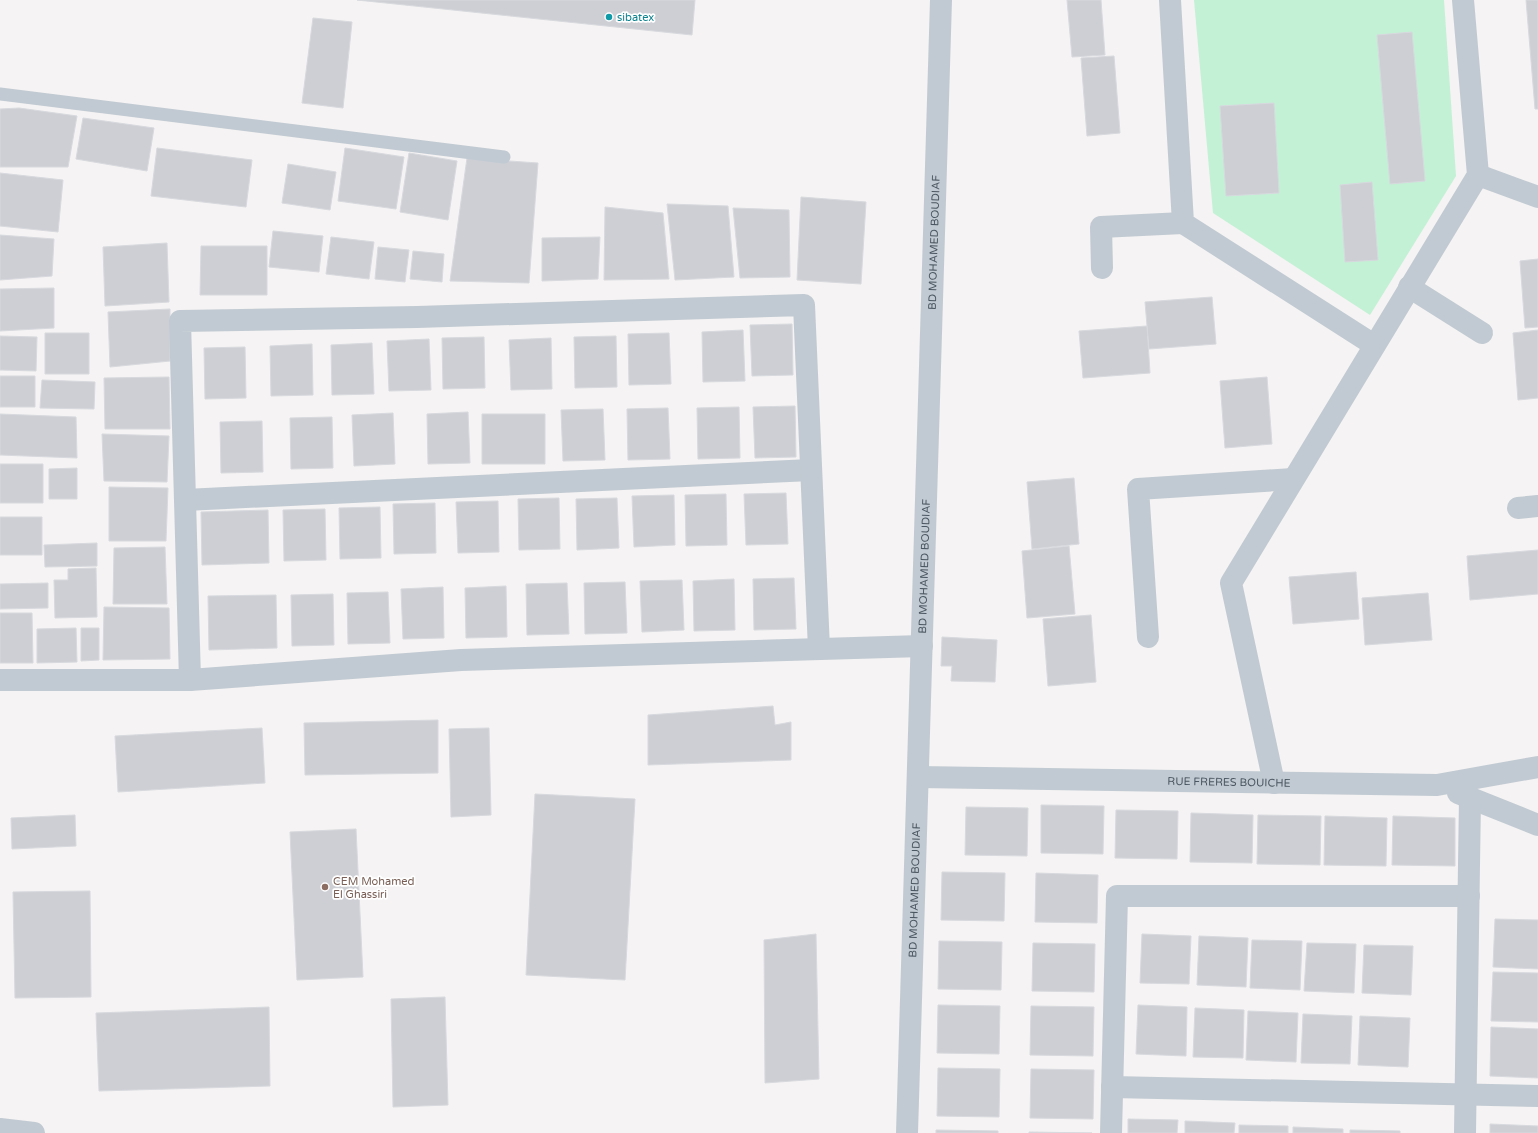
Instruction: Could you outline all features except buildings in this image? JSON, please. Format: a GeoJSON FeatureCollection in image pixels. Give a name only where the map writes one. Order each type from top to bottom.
{"type":"FeatureCollection","features":[{"type":"Feature","properties":{"kind":"street","name":"BD MOHAMED BOUDIAF"},"geometry":{"type":"LineString","coordinates":[[907,1133],[941,0]]}},
{"type":"Feature","properties":{"kind":"street"},"geometry":{"type":"LineString","coordinates":[[1170,0],[1184,223]]}},
{"type":"Feature","properties":{"kind":"street"},"geometry":{"type":"LineString","coordinates":[[1274,783],[1231,582],[1292,479],[1478,175],[1463,0]]}},
{"type":"Feature","properties":{"kind":"street"},"geometry":{"type":"LineString","coordinates":[[1478,175],[1538,196]]}},
{"type":"Feature","properties":{"kind":"street"},"geometry":{"type":"LineString","coordinates":[[1102,268],[1101,227],[1184,223],[1374,345]]}},
{"type":"Feature","properties":{"kind":"street"},"geometry":{"type":"LineString","coordinates":[[1409,287],[1482,333]]}},
{"type":"Feature","properties":{"kind":"street"},"geometry":{"type":"LineString","coordinates":[[190,680],[180,321],[409,317],[804,305],[819,649]]}},
{"type":"Feature","properties":{"kind":"street"},"geometry":{"type":"LineString","coordinates":[[185,500],[811,470]]}},
{"type":"Feature","properties":{"kind":"street"},"geometry":{"type":"LineString","coordinates":[[1148,637],[1138,489],[1292,479]]}},
{"type":"Feature","properties":{"kind":"street"},"geometry":{"type":"LineString","coordinates":[[0,680],[190,680],[461,660],[922,646]]}},
{"type":"Feature","properties":{"kind":"street","name":"RUE FRERES BOUICHE"},"geometry":{"type":"LineString","coordinates":[[918,777],[1437,785],[1538,767]]}},
{"type":"Feature","properties":{"kind":"street"},"geometry":{"type":"LineString","coordinates":[[1437,785],[1538,825]]}},
{"type":"Feature","properties":{"kind":"street"},"geometry":{"type":"LineString","coordinates":[[1465,1133],[1470,798]]}},
{"type":"Feature","properties":{"kind":"street"},"geometry":{"type":"LineString","coordinates":[[1111,1133],[1117,896],[1469,896]]}},
{"type":"Feature","properties":{"kind":"street"},"geometry":{"type":"LineString","coordinates":[[1112,1087],[1465,1093],[1538,1096]]}},
{"type":"Feature","properties":{"kind":"street"},"geometry":{"type":"LineString","coordinates":[[0,1129],[34,1133]]}},
{"type":"Feature","properties":{"kind":"lane"},"geometry":{"type":"LineString","coordinates":[[0,94],[504,157]]}},
{"type":"Feature","properties":{"kind":"green space"},"geometry":{"type":"Polygon","coordinates":[[[1194,0],[1444,0],[1456,176],[1370,315],[1213,213],[1194,0]]]}},
{"type":"Feature","properties":{"kind":"place","name":"sibatex"},"geometry":{"type":"Point","coordinates":[609,17]}},
{"type":"Feature","properties":{"kind":"place","name":"CEM Mohamed El Ghassiri"},"geometry":{"type":"Point","coordinates":[325,887]}}]}
